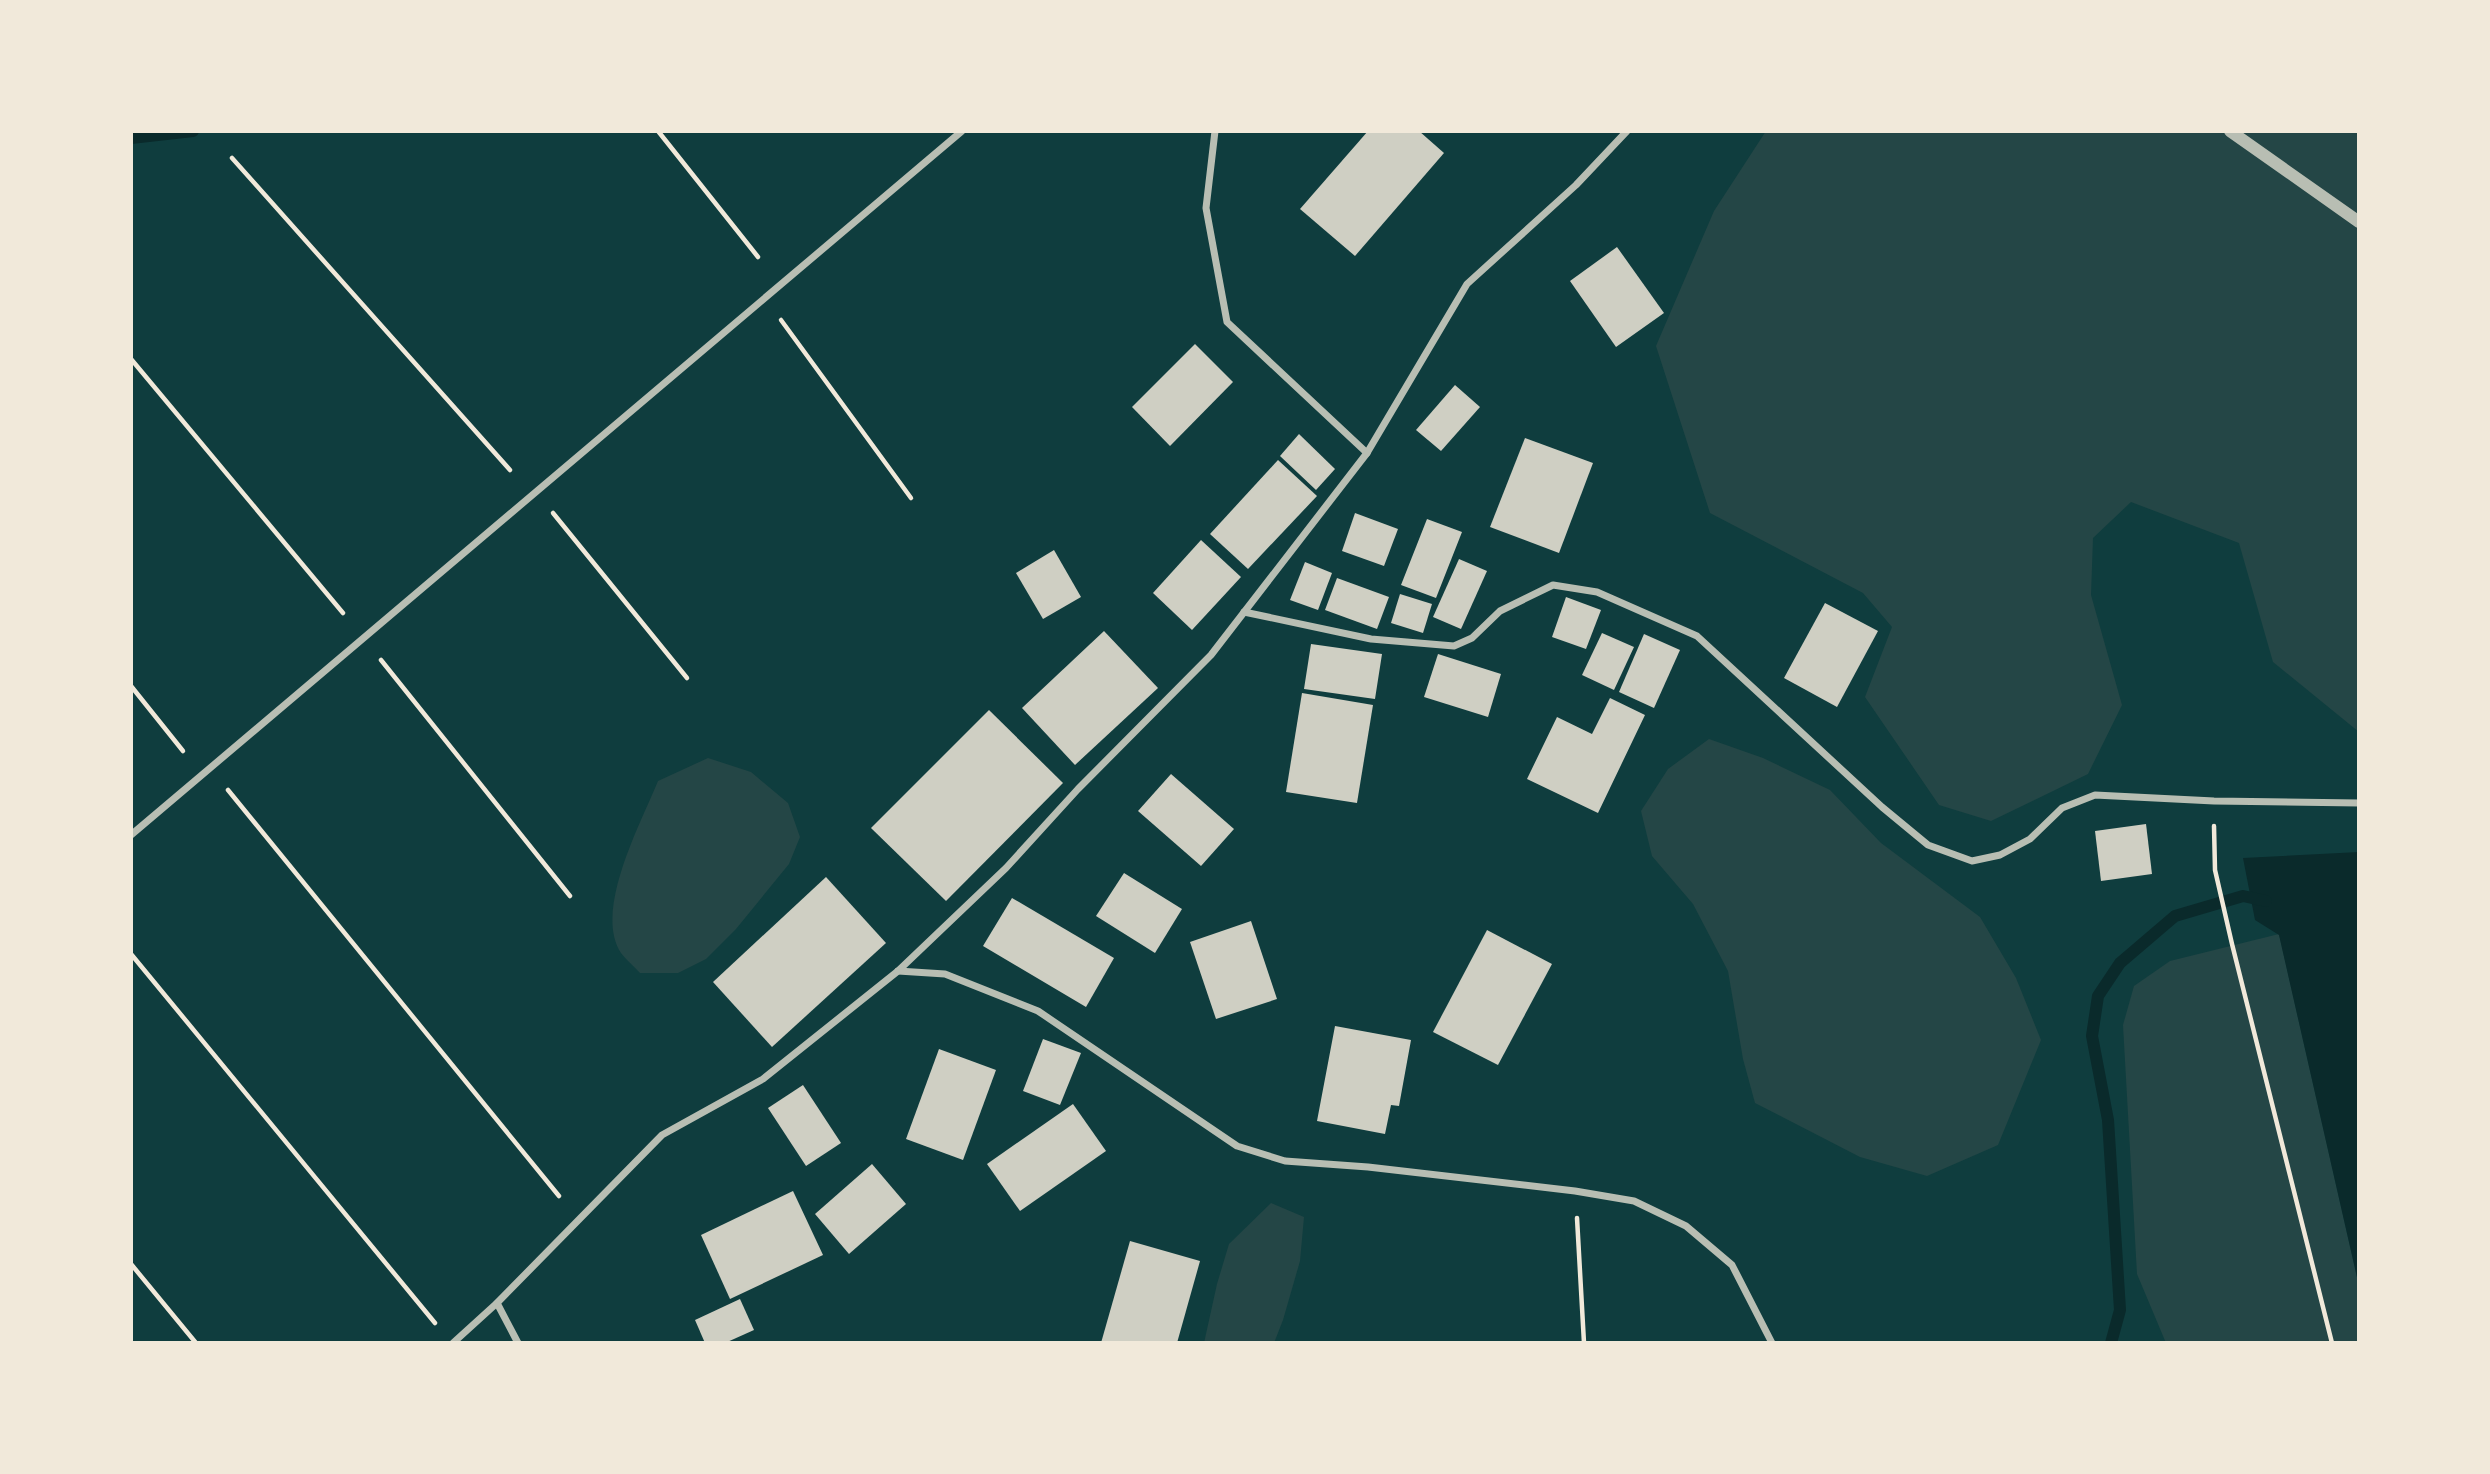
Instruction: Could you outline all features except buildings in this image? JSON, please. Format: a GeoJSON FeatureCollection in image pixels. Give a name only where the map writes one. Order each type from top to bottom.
{"type":"FeatureCollection","features":[{"type":"Feature","properties":{"kind":"street"},"geometry":{"type":"LineString","coordinates":[[131,835],[962,131]]}},
{"type":"Feature","properties":{"kind":"street"},"geometry":{"type":"LineString","coordinates":[[1215,131],[1206,208],[1227,322],[1367,453]]}},
{"type":"Feature","properties":{"kind":"street"},"geometry":{"type":"LineString","coordinates":[[453,1343],[497,1303],[662,1135],[764,1079],[898,971],[1006,868],[1078,789],[1211,655],[1367,453],[1467,284],[1576,185],[1627,131]]}},
{"type":"Feature","properties":{"kind":"street"},"geometry":{"type":"LineString","coordinates":[[2230,131],[2359,222]]}},
{"type":"Feature","properties":{"kind":"street"},"geometry":{"type":"LineString","coordinates":[[1244,612],[1371,639],[1454,646],[1472,638],[1500,611],[1552,585],[1597,592],[1697,636],[1882,807],[1928,845],[1972,861],[2000,855],[2030,839],[2062,808],[2095,795],[2214,801],[2359,803]]}},
{"type":"Feature","properties":{"kind":"street"},"geometry":{"type":"LineString","coordinates":[[898,971],[945,974],[1038,1011],[1237,1146],[1285,1161],[1368,1167],[1575,1191],[1634,1201],[1686,1226],[1732,1265],[1772,1343]]}},
{"type":"Feature","properties":{"kind":"street"},"geometry":{"type":"LineString","coordinates":[[497,1303],[518,1343]]}},
{"type":"Feature","properties":{"kind":"path"},"geometry":{"type":"LineString","coordinates":[[658,131],[758,257]]}},
{"type":"Feature","properties":{"kind":"path"},"geometry":{"type":"LineString","coordinates":[[232,158],[510,470]]}},
{"type":"Feature","properties":{"kind":"path"},"geometry":{"type":"LineString","coordinates":[[781,320],[911,498]]}},
{"type":"Feature","properties":{"kind":"path"},"geometry":{"type":"LineString","coordinates":[[131,359],[343,613]]}},
{"type":"Feature","properties":{"kind":"path"},"geometry":{"type":"LineString","coordinates":[[553,513],[687,678]]}},
{"type":"Feature","properties":{"kind":"path"},"geometry":{"type":"LineString","coordinates":[[381,660],[570,896]]}},
{"type":"Feature","properties":{"kind":"path"},"geometry":{"type":"LineString","coordinates":[[131,686],[184,751]]}},
{"type":"Feature","properties":{"kind":"path"},"geometry":{"type":"LineString","coordinates":[[228,790],[559,1196]]}},
{"type":"Feature","properties":{"kind":"path"},"geometry":{"type":"LineString","coordinates":[[2214,801],[2215,870],[2332,1343]]}},
{"type":"Feature","properties":{"kind":"path"},"geometry":{"type":"LineString","coordinates":[[131,954],[435,1323]]}},
{"type":"Feature","properties":{"kind":"path"},"geometry":{"type":"LineString","coordinates":[[1575,1191],[1584,1343]]}},
{"type":"Feature","properties":{"kind":"path"},"geometry":{"type":"LineString","coordinates":[[131,1264],[196,1343]]}},
{"type":"Feature","properties":{"kind":"shaded area"},"geometry":{"type":"Polygon","coordinates":[[[1766,131],[2359,131],[2359,732],[2273,662],[2239,543],[2131,502],[2093,538],[2091,595],[2122,705],[2088,774],[1991,821],[1939,805],[1865,697],[1892,627],[1863,593],[1710,513],[1656,346],[1714,211],[1766,131]]]}},
{"type":"Feature","properties":{"kind":"shaded area"},"geometry":{"type":"Polygon","coordinates":[[[1709,739],[1763,758],[1830,790],[1881,843],[1980,917],[2016,978],[2041,1040],[1998,1145],[1927,1176],[1860,1157],[1755,1103],[1743,1059],[1728,971],[1693,904],[1652,856],[1641,811],[1668,769],[1709,739]]]}},
{"type":"Feature","properties":{"kind":"shaded area"},"geometry":{"type":"Polygon","coordinates":[[[708,758],[751,772],[788,803],[800,837],[789,864],[736,929],[706,959],[678,973],[640,973],[621,953],[614,935],[616,891],[623,867],[658,781],[708,758]]]}},
{"type":"Feature","properties":{"kind":"shaded area"},"geometry":{"type":"Polygon","coordinates":[[[2359,852],[2359,1286],[2279,935],[2255,920],[2243,858],[2359,852]]]}},
{"type":"Feature","properties":{"kind":"shaded area"},"geometry":{"type":"Polygon","coordinates":[[[2279,934],[2359,1286],[2359,1343],[2166,1343],[2137,1274],[2123,1025],[2134,986],[2170,961],[2279,934]]]}},
{"type":"Feature","properties":{"kind":"shaded area"},"geometry":{"type":"Polygon","coordinates":[[[1271,1203],[1304,1217],[1300,1261],[1274,1343],[1204,1343],[1229,1244],[1271,1203]]]}},
{"type":"Feature","properties":{"kind":"waterway"},"geometry":{"type":"LineString","coordinates":[[131,138],[193,131]]}},
{"type":"Feature","properties":{"kind":"waterway"},"geometry":{"type":"LineString","coordinates":[[2111,1343],[2120,1310],[2108,1120],[2092,1036],[2098,996],[2120,963],[2175,916],[2243,896],[2266,901]]}}]}
